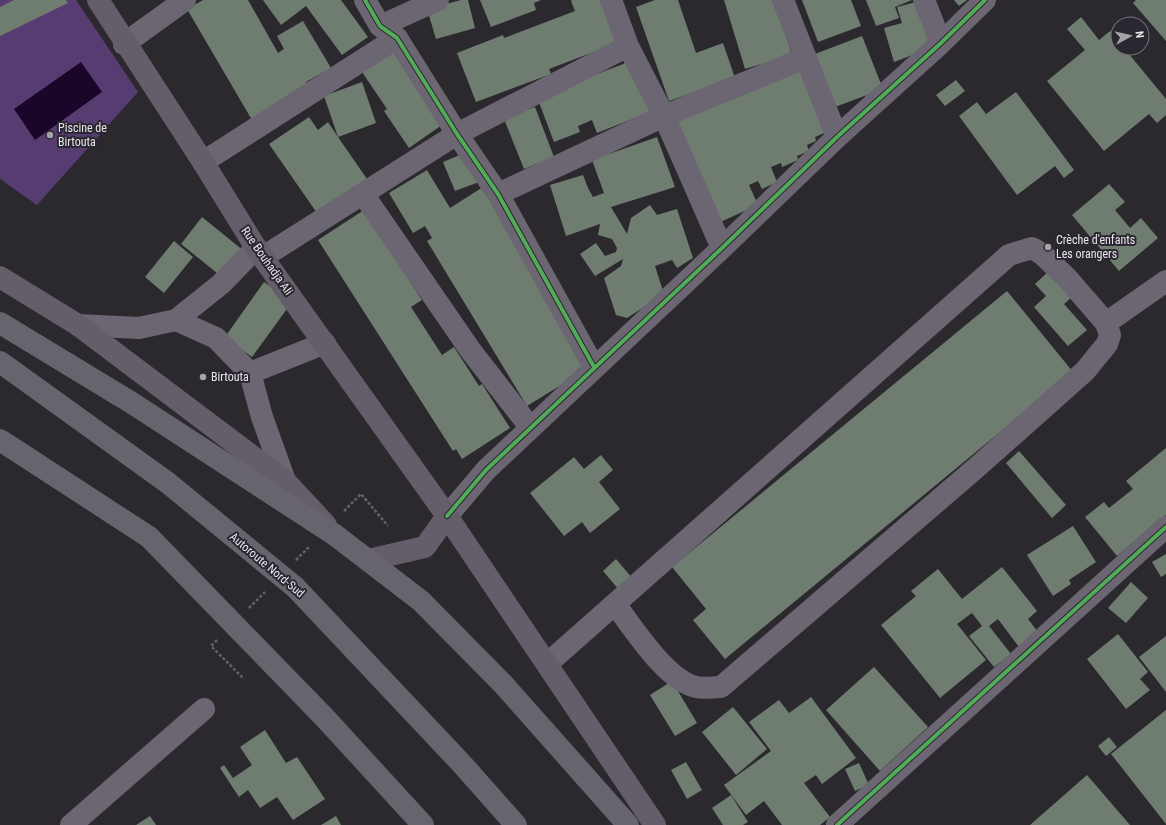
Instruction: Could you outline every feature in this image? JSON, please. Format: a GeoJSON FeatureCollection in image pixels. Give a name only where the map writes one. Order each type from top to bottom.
{"type":"FeatureCollection","features":[{"type":"Feature","properties":{"kind":"highway"},"geometry":{"type":"LineString","coordinates":[[0,323],[132,403],[335,535],[421,601],[503,684],[628,825]]}},
{"type":"Feature","properties":{"kind":"highway","name":"Autoroute Nord-Sud"},"geometry":{"type":"LineString","coordinates":[[0,362],[168,483],[295,587],[461,763],[516,825]]}},
{"type":"Feature","properties":{"kind":"highway"},"geometry":{"type":"LineString","coordinates":[[0,440],[149,537],[325,718],[423,825]]}},
{"type":"Feature","properties":{"kind":"main road","name":"Rue Bouhadja Ali"},"geometry":{"type":"LineString","coordinates":[[98,0],[124,44],[203,162],[260,252],[447,516],[655,825]]}},
{"type":"Feature","properties":{"kind":"main road"},"geometry":{"type":"LineString","coordinates":[[0,277],[78,325],[285,481],[335,535]]}},
{"type":"Feature","properties":{"kind":"main road"},"geometry":{"type":"LineString","coordinates":[[368,560],[425,547],[447,516]]}},
{"type":"Feature","properties":{"kind":"street"},"geometry":{"type":"LineString","coordinates":[[124,44],[186,0]]}},
{"type":"Feature","properties":{"kind":"street"},"geometry":{"type":"LineString","coordinates":[[365,0],[498,194],[594,367]]}},
{"type":"Feature","properties":{"kind":"street"},"geometry":{"type":"LineString","coordinates":[[203,162],[388,32],[438,0]]}},
{"type":"Feature","properties":{"kind":"street"},"geometry":{"type":"LineString","coordinates":[[611,0],[628,46],[664,116],[722,248]]}},
{"type":"Feature","properties":{"kind":"street"},"geometry":{"type":"LineString","coordinates":[[783,0],[837,137]]}},
{"type":"Feature","properties":{"kind":"street"},"geometry":{"type":"LineString","coordinates":[[924,0],[941,44]]}},
{"type":"Feature","properties":{"kind":"street"},"geometry":{"type":"LineString","coordinates":[[447,516],[486,470],[722,248],[837,137],[941,44],[985,0]]}},
{"type":"Feature","properties":{"kind":"street"},"geometry":{"type":"LineString","coordinates":[[78,325],[139,328],[176,320],[260,252],[363,194],[458,134],[628,46]]}},
{"type":"Feature","properties":{"kind":"street"},"geometry":{"type":"LineString","coordinates":[[498,194],[664,116],[805,58]]}},
{"type":"Feature","properties":{"kind":"street"},"geometry":{"type":"LineString","coordinates":[[363,194],[471,351],[530,428]]}},
{"type":"Feature","properties":{"kind":"street"},"geometry":{"type":"LineString","coordinates":[[547,664],[1009,255],[1032,248],[1042,254],[1067,278],[1106,324],[1110,335],[1107,344],[1085,371],[976,468],[721,687],[696,687],[678,678],[662,664],[615,604]]}},
{"type":"Feature","properties":{"kind":"street"},"geometry":{"type":"LineString","coordinates":[[1106,324],[1166,281]]}},
{"type":"Feature","properties":{"kind":"street"},"geometry":{"type":"LineString","coordinates":[[176,320],[216,338],[250,373],[262,417],[285,481]]}},
{"type":"Feature","properties":{"kind":"street"},"geometry":{"type":"LineString","coordinates":[[250,373],[324,343]]}},
{"type":"Feature","properties":{"kind":"street"},"geometry":{"type":"LineString","coordinates":[[837,825],[1166,527]]}},
{"type":"Feature","properties":{"kind":"street"},"geometry":{"type":"LineString","coordinates":[[71,825],[204,709]]}},
{"type":"Feature","properties":{"kind":"path"},"geometry":{"type":"LineString","coordinates":[[361,494],[388,526]]}},
{"type":"Feature","properties":{"kind":"path"},"geometry":{"type":"LineString","coordinates":[[211,646],[244,679]]}},
{"type":"Feature","properties":{"kind":"shaded area","name":"Piscine de Birtouta"},"geometry":{"type":"Polygon","coordinates":[[[0,0],[76,0],[138,92],[37,205],[0,179],[0,0]]]}},
{"type":"Feature","properties":{"kind":"shaded area"},"geometry":{"type":"Polygon","coordinates":[[[81,62],[102,92],[35,140],[14,109],[81,62]]]}},
{"type":"Feature","properties":{"kind":"building"},"geometry":{"type":"Polygon","coordinates":[[[14,0],[66,0],[68,3],[0,36],[0,7],[14,0]]]}},
{"type":"Feature","properties":{"kind":"building"},"geometry":{"type":"Polygon","coordinates":[[[203,0],[248,0],[278,53],[284,49],[277,36],[303,21],[331,68],[306,82],[308,87],[252,120],[187,9],[203,0]]]}},
{"type":"Feature","properties":{"kind":"building"},"geometry":{"type":"Polygon","coordinates":[[[263,0],[341,0],[368,37],[342,55],[306,6],[281,25],[263,0]]]}},
{"type":"Feature","properties":{"kind":"building"},"geometry":{"type":"Polygon","coordinates":[[[461,0],[468,0],[475,28],[436,39],[427,9],[461,0]]]}},
{"type":"Feature","properties":{"kind":"building"},"geometry":{"type":"Polygon","coordinates":[[[480,0],[541,0],[534,3],[536,10],[491,27],[480,0]]]}},
{"type":"Feature","properties":{"kind":"building"},"geometry":{"type":"Polygon","coordinates":[[[572,0],[600,0],[617,43],[549,69],[551,74],[476,102],[457,53],[503,35],[504,38],[575,11],[571,1],[572,0]]]}},
{"type":"Feature","properties":{"kind":"building"},"geometry":{"type":"Polygon","coordinates":[[[655,0],[678,0],[696,53],[723,43],[735,78],[669,101],[636,7],[655,0]]]}},
{"type":"Feature","properties":{"kind":"building"},"geometry":{"type":"Polygon","coordinates":[[[724,0],[775,0],[792,55],[745,69],[724,0]]]}},
{"type":"Feature","properties":{"kind":"building"},"geometry":{"type":"Polygon","coordinates":[[[802,0],[851,0],[861,26],[818,42],[802,0]]]}},
{"type":"Feature","properties":{"kind":"building"},"geometry":{"type":"Polygon","coordinates":[[[866,0],[912,0],[895,7],[899,18],[876,26],[866,0]]]}},
{"type":"Feature","properties":{"kind":"building"},"geometry":{"type":"Polygon","coordinates":[[[954,0],[967,0],[959,6],[954,0]]]}},
{"type":"Feature","properties":{"kind":"building"},"geometry":{"type":"Polygon","coordinates":[[[1136,0],[1166,0],[1166,41],[1150,23],[1150,16],[1144,16],[1133,3],[1136,0]]]}},
{"type":"Feature","properties":{"kind":"building"},"geometry":{"type":"Polygon","coordinates":[[[920,1],[933,47],[894,62],[884,28],[902,23],[897,7],[920,1]]]}},
{"type":"Feature","properties":{"kind":"building"},"geometry":{"type":"Polygon","coordinates":[[[1081,17],[1099,40],[1110,31],[1110,56],[1131,56],[1166,99],[1166,115],[1157,123],[1149,114],[1104,151],[1047,81],[1085,50],[1067,29],[1081,17]]]}},
{"type":"Feature","properties":{"kind":"building"},"geometry":{"type":"Polygon","coordinates":[[[862,36],[883,89],[835,107],[815,54],[862,36]]]}},
{"type":"Feature","properties":{"kind":"building"},"geometry":{"type":"Polygon","coordinates":[[[393,52],[442,125],[409,148],[384,111],[387,109],[362,72],[393,52]]]}},
{"type":"Feature","properties":{"kind":"building"},"geometry":{"type":"Polygon","coordinates":[[[631,61],[650,112],[597,133],[592,120],[578,126],[580,132],[554,142],[537,97],[631,61]]]}},
{"type":"Feature","properties":{"kind":"building"},"geometry":{"type":"Polygon","coordinates":[[[800,63],[829,131],[815,137],[816,141],[807,145],[809,151],[797,156],[798,160],[782,167],[781,163],[771,167],[777,182],[762,189],[758,181],[749,185],[758,205],[718,223],[676,120],[800,63]]]}},
{"type":"Feature","properties":{"kind":"building"},"geometry":{"type":"Polygon","coordinates":[[[956,80],[965,91],[945,106],[936,95],[956,80]]]}},
{"type":"Feature","properties":{"kind":"building"},"geometry":{"type":"Polygon","coordinates":[[[362,82],[376,123],[338,137],[324,96],[362,82]]]}},
{"type":"Feature","properties":{"kind":"building"},"geometry":{"type":"Polygon","coordinates":[[[1016,92],[1074,170],[1064,178],[1055,166],[1017,195],[959,116],[977,102],[986,114],[1016,92]]]}},
{"type":"Feature","properties":{"kind":"building"},"geometry":{"type":"Polygon","coordinates":[[[535,107],[554,157],[524,169],[504,119],[535,107]]]}},
{"type":"Feature","properties":{"kind":"building"},"geometry":{"type":"Polygon","coordinates":[[[309,117],[318,130],[328,122],[367,179],[317,213],[269,144],[309,117]]]}},
{"type":"Feature","properties":{"kind":"building"},"geometry":{"type":"Polygon","coordinates":[[[657,137],[675,187],[611,207],[627,234],[631,218],[650,205],[657,215],[677,209],[693,258],[677,268],[672,260],[655,266],[664,294],[627,318],[616,315],[604,278],[621,266],[623,259],[595,276],[580,254],[596,243],[605,256],[616,252],[617,248],[612,239],[598,235],[600,224],[566,236],[550,185],[583,175],[593,197],[604,193],[592,160],[657,137]]]}},
{"type":"Feature","properties":{"kind":"building"},"geometry":{"type":"Polygon","coordinates":[[[467,152],[479,182],[455,191],[443,162],[467,152]]]}},
{"type":"Feature","properties":{"kind":"building"},"geometry":{"type":"Polygon","coordinates":[[[427,170],[450,208],[483,187],[592,366],[527,406],[427,241],[432,238],[425,226],[413,233],[389,193],[427,170]]]}},
{"type":"Feature","properties":{"kind":"building"},"geometry":{"type":"Polygon","coordinates":[[[1109,184],[1125,202],[1115,210],[1130,228],[1141,218],[1158,238],[1119,271],[1072,215],[1109,184]]]}},
{"type":"Feature","properties":{"kind":"building"},"geometry":{"type":"Polygon","coordinates":[[[364,210],[422,300],[411,307],[442,355],[454,347],[479,386],[482,384],[510,428],[462,459],[456,449],[453,451],[318,240],[364,210]]]}},
{"type":"Feature","properties":{"kind":"building"},"geometry":{"type":"Polygon","coordinates":[[[202,217],[244,251],[222,277],[181,244],[202,217]]]}},
{"type":"Feature","properties":{"kind":"building"},"geometry":{"type":"Polygon","coordinates":[[[174,241],[193,257],[164,293],[145,277],[174,241]]]}},
{"type":"Feature","properties":{"kind":"building"},"geometry":{"type":"Polygon","coordinates":[[[1049,271],[1072,297],[1064,304],[1087,330],[1068,346],[1034,307],[1046,296],[1035,284],[1049,271]]]}},
{"type":"Feature","properties":{"kind":"building"},"geometry":{"type":"Polygon","coordinates":[[[264,282],[292,302],[252,357],[225,337],[264,282]]]}},
{"type":"Feature","properties":{"kind":"building"},"geometry":{"type":"Polygon","coordinates":[[[1007,291],[1073,372],[725,659],[693,620],[706,609],[672,567],[1007,291]]]}},
{"type":"Feature","properties":{"kind":"building"},"geometry":{"type":"Polygon","coordinates":[[[1166,448],[1166,515],[1117,556],[1085,517],[1104,502],[1109,508],[1133,489],[1126,481],[1166,448]]]}},
{"type":"Feature","properties":{"kind":"building"},"geometry":{"type":"Polygon","coordinates":[[[1019,451],[1066,505],[1052,518],[1006,463],[1019,451]]]}},
{"type":"Feature","properties":{"kind":"building"},"geometry":{"type":"Polygon","coordinates":[[[601,455],[613,470],[599,482],[620,509],[590,533],[582,522],[564,536],[530,493],[574,457],[584,469],[601,455]]]}},
{"type":"Feature","properties":{"kind":"building"},"geometry":{"type":"Polygon","coordinates":[[[1073,526],[1096,562],[1069,580],[1071,584],[1053,596],[1027,555],[1073,526]]]}},
{"type":"Feature","properties":{"kind":"building"},"geometry":{"type":"Polygon","coordinates":[[[1166,554],[1166,574],[1161,577],[1152,562],[1166,554]]]}},
{"type":"Feature","properties":{"kind":"building"},"geometry":{"type":"Polygon","coordinates":[[[616,559],[633,579],[620,591],[603,571],[616,559]]]}},
{"type":"Feature","properties":{"kind":"building"},"geometry":{"type":"Polygon","coordinates":[[[1002,567],[1037,611],[1028,619],[1038,632],[1019,647],[998,619],[989,626],[1011,654],[994,667],[969,636],[982,626],[972,613],[957,624],[986,660],[940,698],[881,625],[916,596],[911,591],[938,569],[962,599],[1002,567]]]}},
{"type":"Feature","properties":{"kind":"building"},"geometry":{"type":"Polygon","coordinates":[[[1131,582],[1148,598],[1126,623],[1108,608],[1131,582]]]}},
{"type":"Feature","properties":{"kind":"building"},"geometry":{"type":"Polygon","coordinates":[[[1118,634],[1148,672],[1140,679],[1150,690],[1126,709],[1087,659],[1118,634]]]}},
{"type":"Feature","properties":{"kind":"building"},"geometry":{"type":"Polygon","coordinates":[[[1166,636],[1166,692],[1139,657],[1166,636]]]}},
{"type":"Feature","properties":{"kind":"building"},"geometry":{"type":"Polygon","coordinates":[[[874,667],[928,727],[880,771],[826,710],[874,667]]]}},
{"type":"Feature","properties":{"kind":"building"},"geometry":{"type":"Polygon","coordinates":[[[672,681],[697,723],[675,736],[650,695],[672,681]]]}},
{"type":"Feature","properties":{"kind":"building"},"geometry":{"type":"Polygon","coordinates":[[[811,697],[856,758],[822,784],[816,775],[804,783],[830,817],[820,825],[782,825],[764,801],[746,815],[724,785],[771,751],[749,722],[779,700],[789,713],[811,697]]]}},
{"type":"Feature","properties":{"kind":"building"},"geometry":{"type":"Polygon","coordinates":[[[733,707],[767,749],[736,775],[702,732],[733,707]]]}},
{"type":"Feature","properties":{"kind":"building"},"geometry":{"type":"Polygon","coordinates":[[[1166,710],[1166,824],[1111,754],[1166,710]]]}},
{"type":"Feature","properties":{"kind":"building"},"geometry":{"type":"Polygon","coordinates":[[[265,730],[286,763],[297,757],[325,799],[293,820],[277,797],[260,808],[248,790],[239,797],[220,768],[224,765],[233,778],[252,765],[240,747],[265,730]]]}},
{"type":"Feature","properties":{"kind":"building"},"geometry":{"type":"Polygon","coordinates":[[[1109,737],[1117,747],[1106,756],[1098,746],[1109,737]]]}},
{"type":"Feature","properties":{"kind":"building"},"geometry":{"type":"Polygon","coordinates":[[[686,762],[702,790],[687,799],[671,770],[686,762]]]}},
{"type":"Feature","properties":{"kind":"building"},"geometry":{"type":"Polygon","coordinates":[[[859,763],[869,785],[855,791],[845,769],[859,763]]]}},
{"type":"Feature","properties":{"kind":"building"},"geometry":{"type":"Polygon","coordinates":[[[1087,775],[1130,825],[1030,825],[1087,775]]]}},
{"type":"Feature","properties":{"kind":"building"},"geometry":{"type":"Polygon","coordinates":[[[731,795],[748,822],[743,825],[723,825],[712,808],[731,795]]]}},
{"type":"Feature","properties":{"kind":"building"},"geometry":{"type":"Polygon","coordinates":[[[150,816],[156,825],[136,825],[150,816]]]}},
{"type":"Feature","properties":{"kind":"building"},"geometry":{"type":"Polygon","coordinates":[[[336,816],[341,825],[321,825],[336,816]]]}},
{"type":"Feature","properties":{"kind":"cycle path"},"geometry":{"type":"LineString","coordinates":[[365,0],[380,26],[397,38],[457,134],[498,194],[594,367]]}},
{"type":"Feature","properties":{"kind":"cycle path"},"geometry":{"type":"LineString","coordinates":[[447,516],[486,470],[722,248],[837,137],[941,43],[985,0]]}},
{"type":"Feature","properties":{"kind":"cycle path"},"geometry":{"type":"LineString","coordinates":[[837,825],[1166,527]]}},
{"type":"Feature","properties":{"kind":"place","name":"Piscine de Birtouta"},"geometry":{"type":"Point","coordinates":[50,135]}},
{"type":"Feature","properties":{"kind":"place","name":"Crèche d'enfants Les orangers"},"geometry":{"type":"Point","coordinates":[1048,247]}},
{"type":"Feature","properties":{"kind":"place","name":"Birtouta"},"geometry":{"type":"Point","coordinates":[203,377]}}]}
